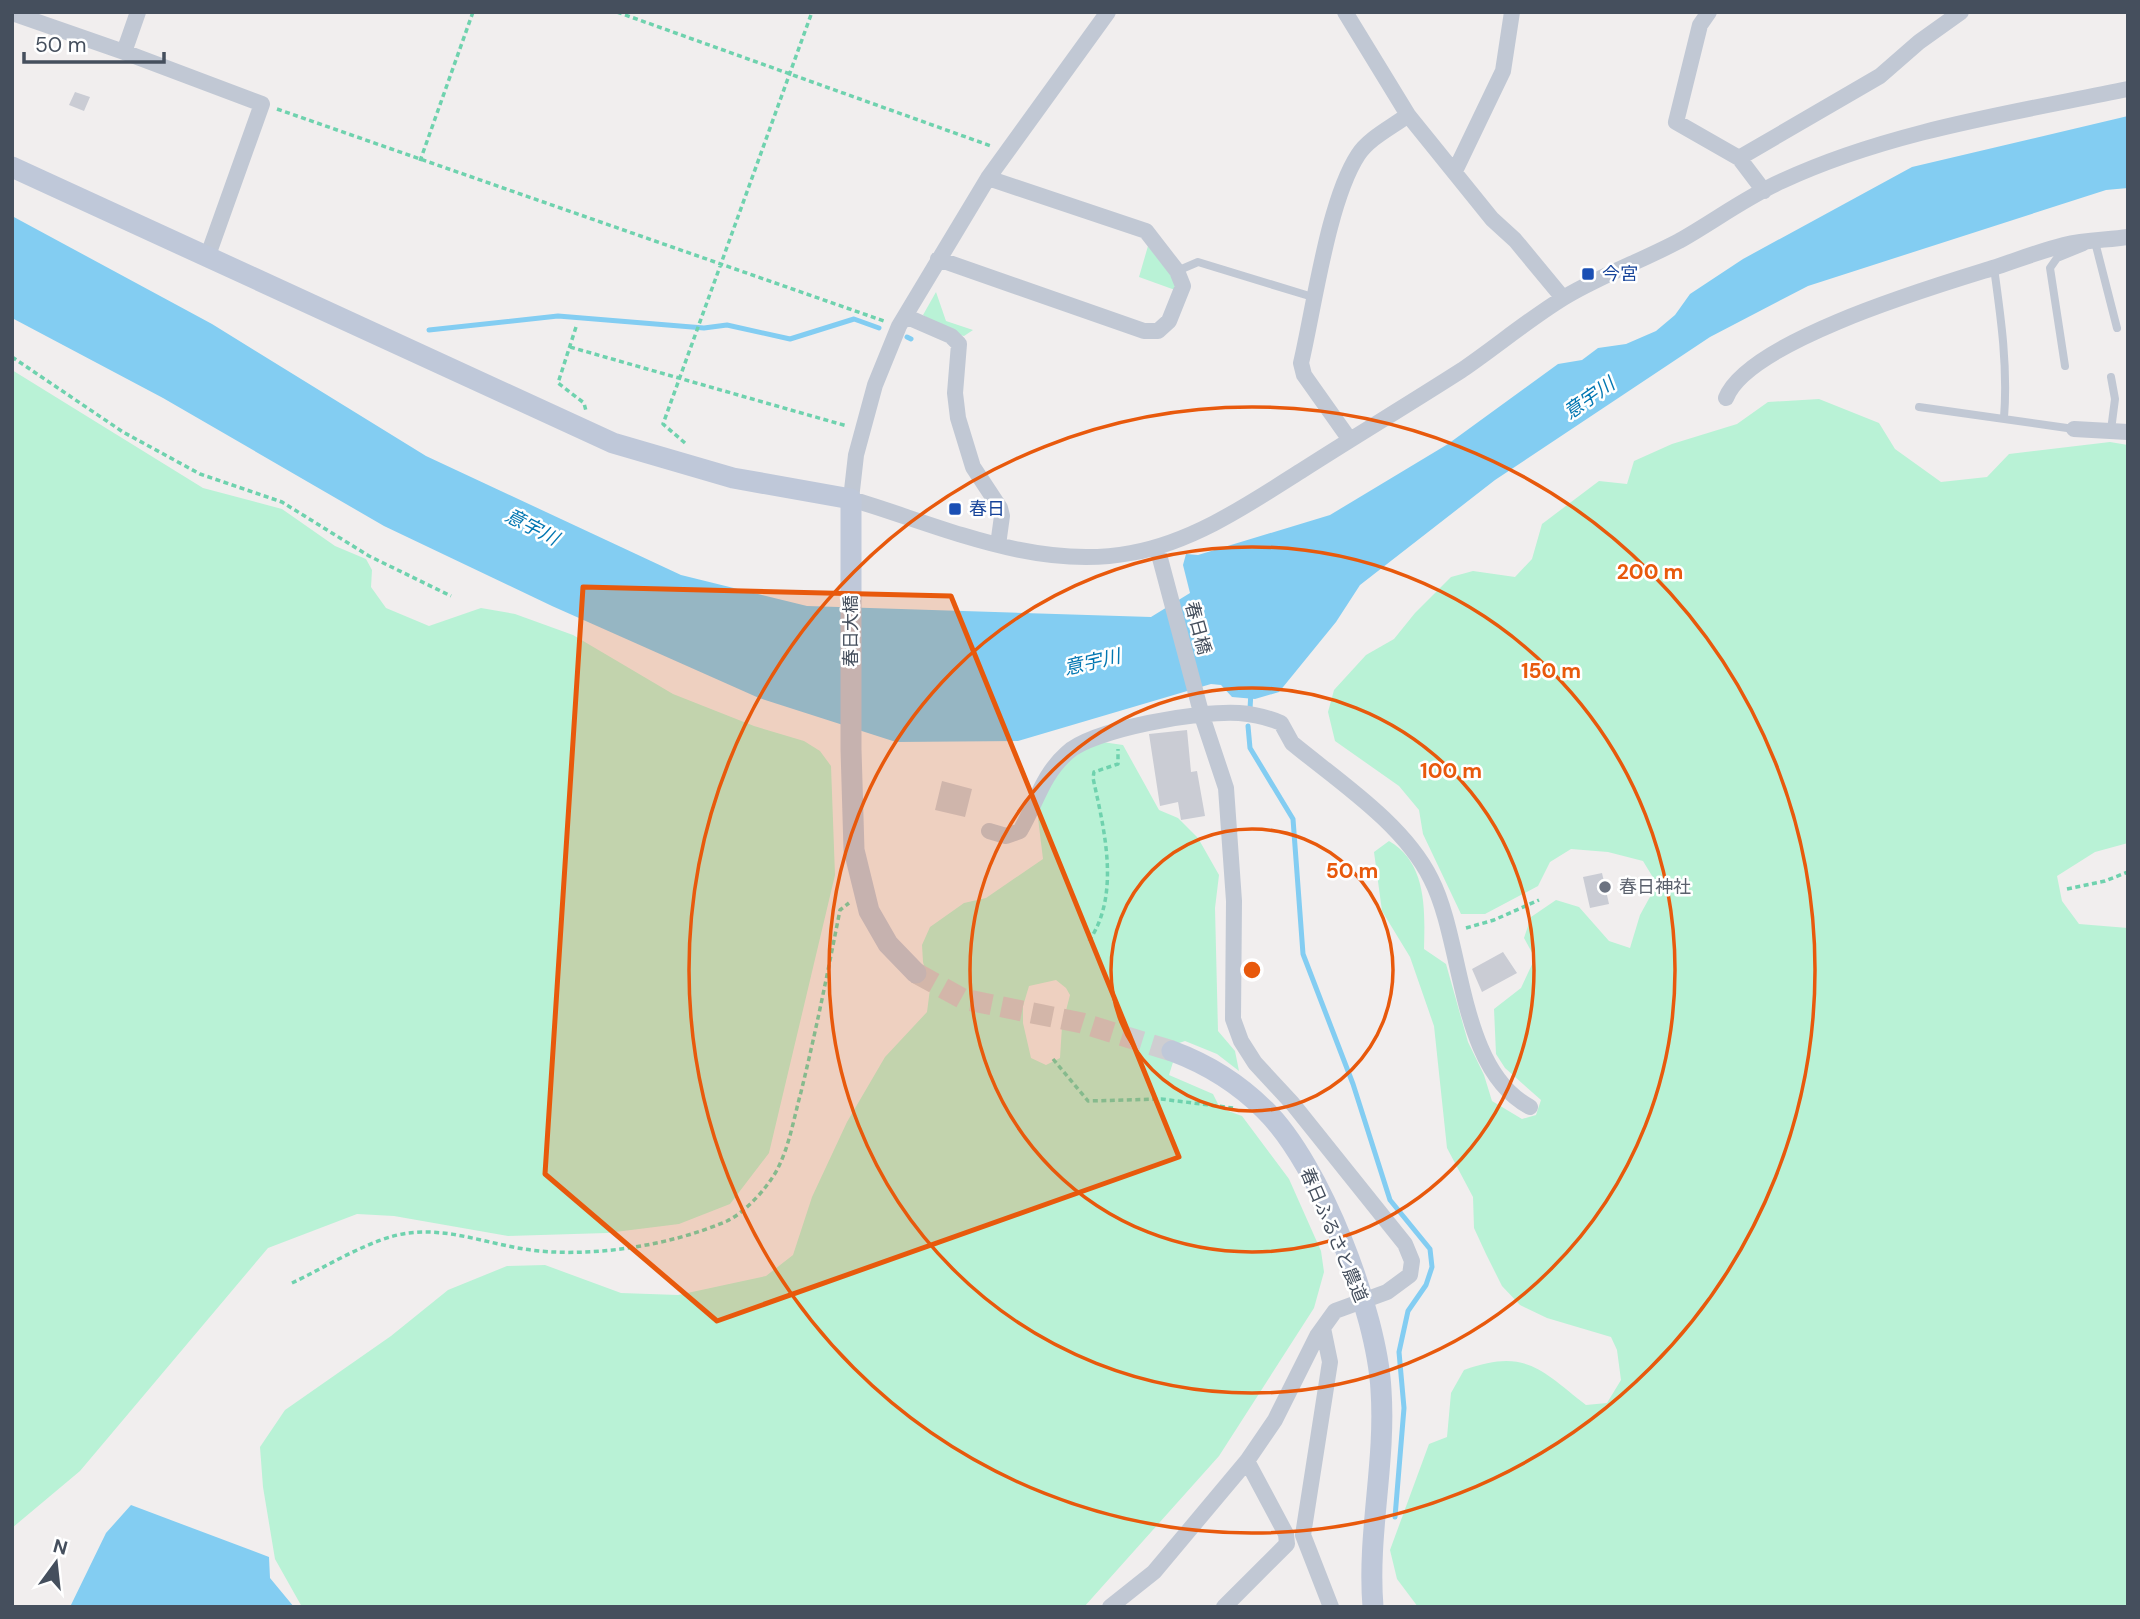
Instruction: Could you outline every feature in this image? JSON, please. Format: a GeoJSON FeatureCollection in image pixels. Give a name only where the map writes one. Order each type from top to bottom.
{"type":"FeatureCollection","features":[{"type":"Feature","properties":{"kind":"street"},"geometry":{"type":"LineString","coordinates":[[124,52],[138,12]]}},
{"type":"Feature","properties":{"kind":"street"},"geometry":{"type":"LineString","coordinates":[[851,506],[863,431],[880,370],[902,321],[988,178],[1108,12]]}},
{"type":"Feature","properties":{"kind":"street"},"geometry":{"type":"LineString","coordinates":[[1345,12],[1408,115],[1492,219],[1515,240],[1563,298]]}},
{"type":"Feature","properties":{"kind":"street"},"geometry":{"type":"LineString","coordinates":[[1455,171],[1503,71],[1512,12]]}},
{"type":"Feature","properties":{"kind":"street"},"geometry":{"type":"LineString","coordinates":[[1739,158],[1880,76],[1919,41],[1961,12]]}},
{"type":"Feature","properties":{"kind":"street"},"geometry":{"type":"LineString","coordinates":[[12,13],[262,104],[206,258]]}},
{"type":"Feature","properties":{"kind":"street"},"geometry":{"type":"LineString","coordinates":[[1702,15],[1676,122],[1739,158],[1764,191]]}},
{"type":"Feature","properties":{"kind":"street"},"geometry":{"type":"LineString","coordinates":[[12,167],[582,430],[685,467],[851,506],[998,545],[1059,555],[1094,557],[1158,553],[1195,533],[1464,368],[1563,298],[1603,275],[1676,242],[1791,177],[1861,151],[1919,135],[2128,89]]}},
{"type":"Feature","properties":{"kind":"street"},"geometry":{"type":"LineString","coordinates":[[1350,440],[1304,375],[1301,363],[1336,210],[1358,156],[1408,115]]}},
{"type":"Feature","properties":{"kind":"street"},"geometry":{"type":"LineString","coordinates":[[938,259],[1151,332],[1158,331],[1169,321],[1182,293],[1177,271],[1146,231],[988,178]]}},
{"type":"Feature","properties":{"kind":"street"},"geometry":{"type":"LineString","coordinates":[[1726,398],[1731,386],[1782,349],[1847,316],[2065,245],[2128,237]]}},
{"type":"Feature","properties":{"kind":"street"},"geometry":{"type":"LineString","coordinates":[[902,321],[951,336],[959,344],[956,407],[973,467],[1000,508],[1002,516],[998,545]]}},
{"type":"Feature","properties":{"kind":"street"},"geometry":{"type":"LineString","coordinates":[[2074,429],[2128,432]]}},
{"type":"Feature","properties":{"kind":"street","name":"春日大橋"},"geometry":{"type":"LineString","coordinates":[[851,506],[851,749],[854,850],[864,897]]}},
{"type":"Feature","properties":{"kind":"street","name":"春日橋"},"geometry":{"type":"LineString","coordinates":[[1158,553],[1201,711],[1226,788],[1234,901],[1233,1019],[1241,1041],[1255,1063],[1292,1103],[1405,1244],[1412,1261],[1410,1275],[1400,1285],[1363,1300]]}},
{"type":"Feature","properties":{"kind":"street"},"geometry":{"type":"LineString","coordinates":[[989,831],[1006,836],[1020,831],[1039,788],[1068,751],[1088,739],[1201,711],[1236,712],[1266,717],[1281,723],[1292,743],[1408,842],[1432,880],[1474,1033],[1503,1087],[1514,1098],[1530,1107]]}},
{"type":"Feature","properties":{"kind":"street"},"geometry":{"type":"LineString","coordinates":[[864,897],[888,944],[916,973]]}},
{"type":"Feature","properties":{"kind":"street","name":"春日ふるさと農道"},"geometry":{"type":"LineString","coordinates":[[1172,1051],[1213,1070],[1250,1096],[1285,1133],[1306,1168],[1354,1272],[1374,1334],[1381,1391],[1381,1447],[1370,1555],[1373,1607]]}},
{"type":"Feature","properties":{"kind":"street"},"geometry":{"type":"LineString","coordinates":[[1110,1607],[1154,1572],[1247,1461],[1275,1420],[1323,1328],[1335,1311],[1363,1300]]}},
{"type":"Feature","properties":{"kind":"street"},"geometry":{"type":"LineString","coordinates":[[1323,1328],[1330,1362],[1303,1535],[1332,1607]]}},
{"type":"Feature","properties":{"kind":"street"},"geometry":{"type":"LineString","coordinates":[[1224,1607],[1287,1545],[1247,1461]]}},
{"type":"Feature","properties":{"kind":"street"},"geometry":{"type":"LineString","coordinates":[[1286,1539],[1303,1535]]}},
{"type":"Feature","properties":{"kind":"lane"},"geometry":{"type":"LineString","coordinates":[[2065,366],[2049,276],[2050,268],[2057,258],[2097,241],[2117,328]]}},
{"type":"Feature","properties":{"kind":"lane"},"geometry":{"type":"LineString","coordinates":[[1177,271],[1198,262],[1316,298]]}},
{"type":"Feature","properties":{"kind":"lane"},"geometry":{"type":"LineString","coordinates":[[1994,268],[2005,364],[2004,418]]}},
{"type":"Feature","properties":{"kind":"lane"},"geometry":{"type":"LineString","coordinates":[[2111,377],[2115,399],[2111,430]]}},
{"type":"Feature","properties":{"kind":"lane"},"geometry":{"type":"LineString","coordinates":[[1919,407],[2074,429]]}},
{"type":"Feature","properties":{"kind":"path"},"geometry":{"type":"LineString","coordinates":[[420,161],[473,12]]}},
{"type":"Feature","properties":{"kind":"path"},"geometry":{"type":"LineString","coordinates":[[618,12],[1006,152]]}},
{"type":"Feature","properties":{"kind":"path"},"geometry":{"type":"LineString","coordinates":[[685,467],[690,447],[663,424],[812,12]]}},
{"type":"Feature","properties":{"kind":"path"},"geometry":{"type":"LineString","coordinates":[[262,104],[720,265],[902,321]]}},
{"type":"Feature","properties":{"kind":"path"},"geometry":{"type":"LineString","coordinates":[[576,327],[558,383],[584,403],[587,409],[582,430]]}},
{"type":"Feature","properties":{"kind":"path"},"geometry":{"type":"LineString","coordinates":[[570,347],[863,431]]}},
{"type":"Feature","properties":{"kind":"path"},"geometry":{"type":"LineString","coordinates":[[12,357],[123,432],[200,474],[282,502],[369,556],[451,596]]}},
{"type":"Feature","properties":{"kind":"path"},"geometry":{"type":"LineString","coordinates":[[1089,942],[1096,931],[1103,903],[1108,849],[1094,772],[1118,764],[1118,749],[1126,728]]}},
{"type":"Feature","properties":{"kind":"path"},"geometry":{"type":"LineString","coordinates":[[2067,889],[2105,881],[2128,872]]}},
{"type":"Feature","properties":{"kind":"path"},"geometry":{"type":"LineString","coordinates":[[292,1283],[389,1238],[408,1233],[442,1232],[549,1252],[599,1251],[659,1242],[729,1220],[764,1188],[777,1170],[785,1151],[816,1033],[840,910],[844,905],[864,897]]}},
{"type":"Feature","properties":{"kind":"path"},"geometry":{"type":"LineString","coordinates":[[1447,933],[1494,920],[1539,900]]}},
{"type":"Feature","properties":{"kind":"path"},"geometry":{"type":"LineString","coordinates":[[1053,1059],[1088,1101],[1161,1099],[1234,1108],[1250,1096]]}},
{"type":"Feature","properties":{"kind":"highlighted area"},"geometry":{"type":"Polygon","coordinates":[[[583,587],[951,596],[1179,1157],[717,1321],[545,1174],[583,587]]]}},
{"type":"Feature","properties":{"kind":"green space"},"geometry":{"type":"Polygon","coordinates":[[[1148,246],[1175,280],[1175,290],[1139,277],[1148,246]]]}},
{"type":"Feature","properties":{"kind":"green space"},"geometry":{"type":"Polygon","coordinates":[[[936,292],[946,321],[973,330],[964,336],[948,332],[923,315],[936,292]]]}},
{"type":"Feature","properties":{"kind":"green space"},"geometry":{"type":"Polygon","coordinates":[[[12,370],[203,488],[282,509],[335,546],[366,559],[372,570],[371,587],[386,608],[429,626],[481,608],[515,614],[573,635],[673,694],[754,726],[804,741],[820,751],[831,766],[835,875],[769,1153],[730,1204],[679,1224],[607,1233],[508,1236],[394,1216],[357,1214],[268,1248],[80,1471],[12,1528],[12,370]]]}},
{"type":"Feature","properties":{"kind":"green space"},"geometry":{"type":"Polygon","coordinates":[[[1819,399],[1879,423],[1895,449],[1941,482],[1987,477],[2009,454],[2110,442],[2128,445],[2128,843],[2095,852],[2057,876],[2062,901],[2079,924],[2128,928],[2128,1607],[1418,1607],[1397,1579],[1390,1550],[1429,1444],[1447,1437],[1451,1393],[1464,1370],[1502,1361],[1531,1366],[1556,1381],[1586,1405],[1607,1403],[1621,1380],[1617,1350],[1611,1337],[1547,1318],[1520,1305],[1502,1286],[1486,1254],[1474,1228],[1473,1197],[1447,1148],[1434,1026],[1410,957],[1382,911],[1374,852],[1389,841],[1411,862],[1421,889],[1424,949],[1446,964],[1468,1042],[1484,1075],[1492,1101],[1522,1119],[1536,1115],[1541,1100],[1505,1068],[1496,1054],[1494,1009],[1521,988],[1535,958],[1524,938],[1531,917],[1556,900],[1579,907],[1609,941],[1630,948],[1640,915],[1657,884],[1643,861],[1608,852],[1571,849],[1550,862],[1538,886],[1485,914],[1461,914],[1423,834],[1419,810],[1399,786],[1335,741],[1328,712],[1334,690],[1366,655],[1394,639],[1415,613],[1451,577],[1473,571],[1515,577],[1532,559],[1542,524],[1599,481],[1627,484],[1634,461],[1672,444],[1737,424],[1768,402],[1819,399]]]}},
{"type":"Feature","properties":{"kind":"green space"},"geometry":{"type":"Polygon","coordinates":[[[1095,741],[1123,745],[1159,810],[1178,818],[1198,838],[1219,875],[1215,908],[1218,1031],[1235,1051],[1239,1071],[1217,1054],[1185,1041],[1179,1043],[1169,1075],[1213,1094],[1220,1108],[1242,1116],[1289,1179],[1321,1251],[1324,1272],[1314,1308],[1219,1456],[1084,1607],[302,1607],[275,1559],[263,1487],[260,1447],[285,1410],[391,1336],[448,1290],[507,1266],[545,1265],[621,1293],[678,1295],[766,1276],[793,1255],[812,1197],[847,1122],[885,1057],[927,1012],[930,989],[922,945],[930,927],[964,903],[986,898],[1043,859],[1037,810],[1056,771],[1095,741]],[[1056,980],[1029,986],[1023,1006],[1023,1023],[1031,1058],[1046,1065],[1060,1058],[1062,1026],[1070,995],[1056,980]]]}},
{"type":"Feature","properties":{"kind":"water","name":"意宇川"},"geometry":{"type":"Polygon","coordinates":[[[2128,116],[2128,188],[2106,190],[1808,286],[1710,337],[1495,480],[1360,585],[1336,622],[1279,692],[1255,699],[1232,697],[1221,685],[1211,684],[1018,741],[896,742],[759,698],[552,606],[384,526],[163,398],[12,318],[12,216],[212,324],[426,456],[681,575],[807,606],[1151,617],[1190,593],[1183,565],[1186,554],[1198,555],[1330,515],[1448,444],[1558,364],[1582,360],[1598,348],[1626,344],[1656,331],[1675,315],[1690,294],[1743,259],[1912,167],[2128,116]]]}},
{"type":"Feature","properties":{"kind":"water"},"geometry":{"type":"Polygon","coordinates":[[[131,1505],[269,1557],[270,1578],[294,1607],[70,1607],[106,1533],[131,1505]]]}},
{"type":"Feature","properties":{"kind":"building"},"geometry":{"type":"Polygon","coordinates":[[[75,92],[90,97],[84,111],[69,105],[75,92]]]}},
{"type":"Feature","properties":{"kind":"building"},"geometry":{"type":"Polygon","coordinates":[[[1187,730],[1191,772],[1197,771],[1205,816],[1181,820],[1178,802],[1160,806],[1149,734],[1187,730]]]}},
{"type":"Feature","properties":{"kind":"building"},"geometry":{"type":"Polygon","coordinates":[[[942,781],[972,789],[965,817],[935,810],[942,781]]]}},
{"type":"Feature","properties":{"kind":"building","name":"春日神社"},"geometry":{"type":"Polygon","coordinates":[[[1602,873],[1609,904],[1590,908],[1583,877],[1602,873]]]}},
{"type":"Feature","properties":{"kind":"building"},"geometry":{"type":"Polygon","coordinates":[[[1503,952],[1517,973],[1482,992],[1472,969],[1503,952]]]}},
{"type":"Feature","properties":{"kind":"waterway"},"geometry":{"type":"LineString","coordinates":[[429,330],[558,316],[704,328],[727,325],[790,339],[854,319],[879,328]]}},
{"type":"Feature","properties":{"kind":"waterway"},"geometry":{"type":"LineString","coordinates":[[907,337],[911,339]]}},
{"type":"Feature","properties":{"kind":"waterway"},"geometry":{"type":"LineString","coordinates":[[1250,709],[1251,691]]}},
{"type":"Feature","properties":{"kind":"waterway"},"geometry":{"type":"LineString","coordinates":[[1248,726],[1250,748],[1293,819],[1303,954],[1353,1084],[1390,1200],[1430,1249],[1432,1267],[1426,1285],[1408,1311],[1399,1352],[1404,1408],[1395,1517]]}},
{"type":"Feature","properties":{"kind":"tunnel"},"geometry":{"type":"LineString","coordinates":[[916,973],[963,999],[1082,1023],[1172,1051]]}},
{"type":"Feature","properties":{"kind":"place","name":"今宮"},"geometry":{"type":"Point","coordinates":[1588,274]}},
{"type":"Feature","properties":{"kind":"place","name":"春日"},"geometry":{"type":"Point","coordinates":[955,509]}},
{"type":"Feature","properties":{"kind":"place","name":"春日神社"},"geometry":{"type":"Point","coordinates":[1605,887]}}]}
